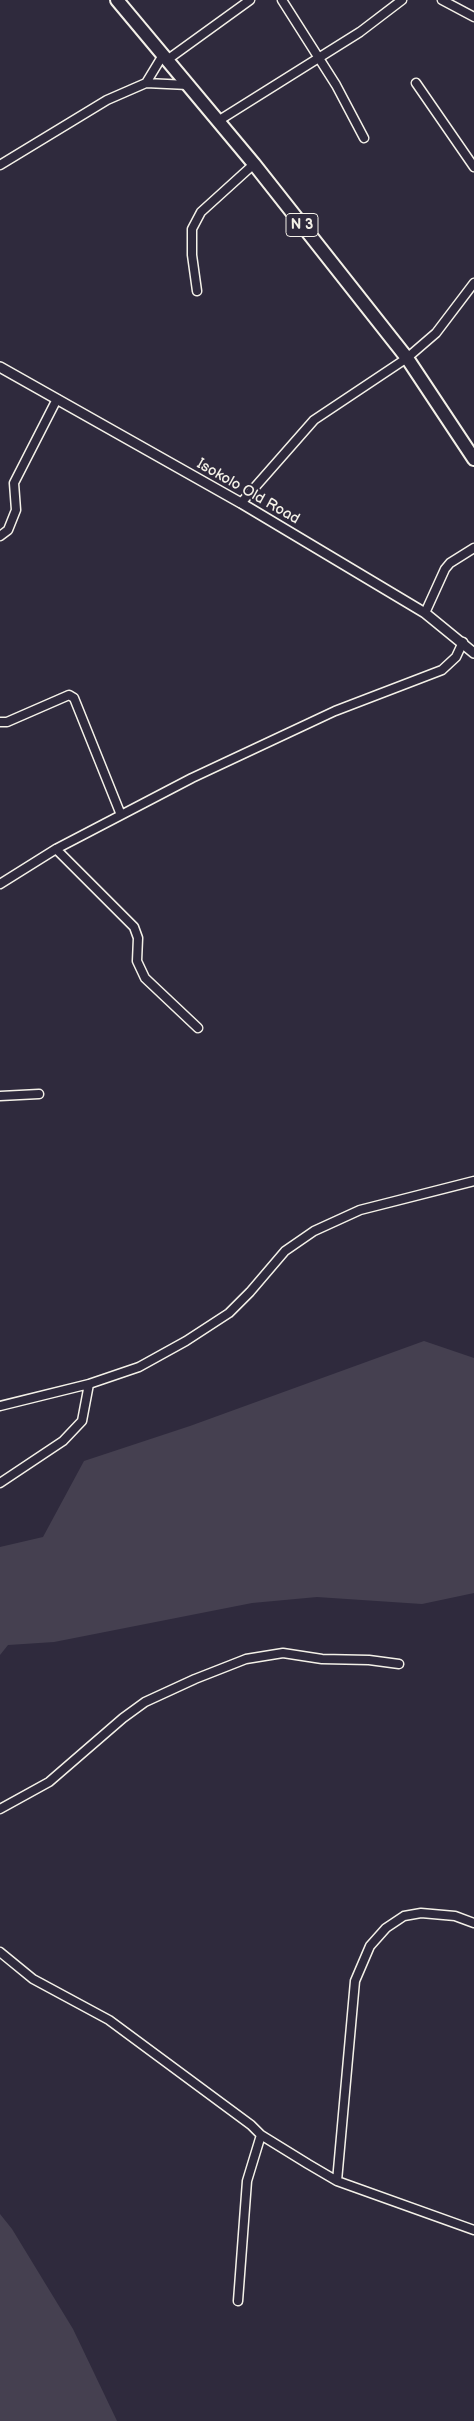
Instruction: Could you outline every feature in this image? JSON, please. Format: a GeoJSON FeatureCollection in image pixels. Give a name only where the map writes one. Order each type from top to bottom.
{"type":"FeatureCollection","features":[{"type":"Feature","properties":{"kind":"highway","name":"N 3"},"geometry":{"type":"LineString","coordinates":[[117,0],[254,164],[407,358],[474,459]]}},
{"type":"Feature","properties":{"kind":"street"},"geometry":{"type":"LineString","coordinates":[[146,83],[165,58],[250,0]]}},
{"type":"Feature","properties":{"kind":"street"},"geometry":{"type":"LineString","coordinates":[[282,0],[318,56],[364,138]]}},
{"type":"Feature","properties":{"kind":"street"},"geometry":{"type":"LineString","coordinates":[[218,121],[318,56],[360,32],[402,0]]}},
{"type":"Feature","properties":{"kind":"street"},"geometry":{"type":"LineString","coordinates":[[442,0],[474,17]]}},
{"type":"Feature","properties":{"kind":"street"},"geometry":{"type":"LineString","coordinates":[[0,165],[107,100],[146,83],[188,85]]}},
{"type":"Feature","properties":{"kind":"street"},"geometry":{"type":"LineString","coordinates":[[416,83],[474,167]]}},
{"type":"Feature","properties":{"kind":"street"},"geometry":{"type":"LineString","coordinates":[[197,291],[192,255],[192,229],[201,212],[254,164]]}},
{"type":"Feature","properties":{"kind":"street"},"geometry":{"type":"LineString","coordinates":[[241,503],[314,420],[407,358],[436,333],[474,283]]}},
{"type":"Feature","properties":{"kind":"street","name":"Isokolo Old Road"},"geometry":{"type":"LineString","coordinates":[[0,367],[241,503],[425,613],[463,642],[474,653]]}},
{"type":"Feature","properties":{"kind":"street"},"geometry":{"type":"LineString","coordinates":[[0,536],[8,530],[16,510],[14,484],[57,399]]}},
{"type":"Feature","properties":{"kind":"street"},"geometry":{"type":"LineString","coordinates":[[425,613],[445,569],[450,563],[474,548]]}},
{"type":"Feature","properties":{"kind":"street"},"geometry":{"type":"LineString","coordinates":[[0,884],[56,849],[192,778],[302,726],[442,670],[456,657],[463,642]]}},
{"type":"Feature","properties":{"kind":"street"},"geometry":{"type":"LineString","coordinates":[[0,722],[7,722],[69,695],[74,698],[121,815]]}},
{"type":"Feature","properties":{"kind":"street"},"geometry":{"type":"LineString","coordinates":[[56,849],[134,927],[138,938],[137,961],[145,978],[198,1028]]}},
{"type":"Feature","properties":{"kind":"street"},"geometry":{"type":"LineString","coordinates":[[0,1096],[39,1094]]}},
{"type":"Feature","properties":{"kind":"street"},"geometry":{"type":"LineString","coordinates":[[0,1406],[89,1384],[139,1367],[206,1329],[239,1304],[285,1251],[314,1231],[360,1210],[474,1180]]}},
{"type":"Feature","properties":{"kind":"street"},"geometry":{"type":"LineString","coordinates":[[0,1483],[62,1441],[82,1421],[89,1384]]}},
{"type":"Feature","properties":{"kind":"street"},"geometry":{"type":"LineString","coordinates":[[0,1809],[49,1782],[123,1718],[146,1702],[195,1679],[246,1659],[283,1653],[322,1659],[369,1660],[398,1664]]}},
{"type":"Feature","properties":{"kind":"street"},"geometry":{"type":"LineString","coordinates":[[337,2181],[356,1981],[370,1946],[386,1928],[404,1916],[421,1913],[455,1916],[474,1923]]}},
{"type":"Feature","properties":{"kind":"street"},"geometry":{"type":"LineString","coordinates":[[0,1952],[33,1979],[110,2020],[251,2125],[261,2135],[337,2181],[474,2230]]}},
{"type":"Feature","properties":{"kind":"street"},"geometry":{"type":"LineString","coordinates":[[238,2301],[248,2181],[261,2135]]}},
{"type":"Feature","properties":{"kind":"shaded area"},"geometry":{"type":"Polygon","coordinates":[[[424,1341],[474,1358],[474,1593],[422,1604],[317,1597],[252,1603],[54,1642],[8,1645],[0,1655],[0,1547],[43,1537],[84,1461],[190,1426],[424,1341]]]}},
{"type":"Feature","properties":{"kind":"shaded area"},"geometry":{"type":"Polygon","coordinates":[[[0,2214],[12,2229],[73,2329],[117,2421],[0,2421],[0,2214]]]}}]}
